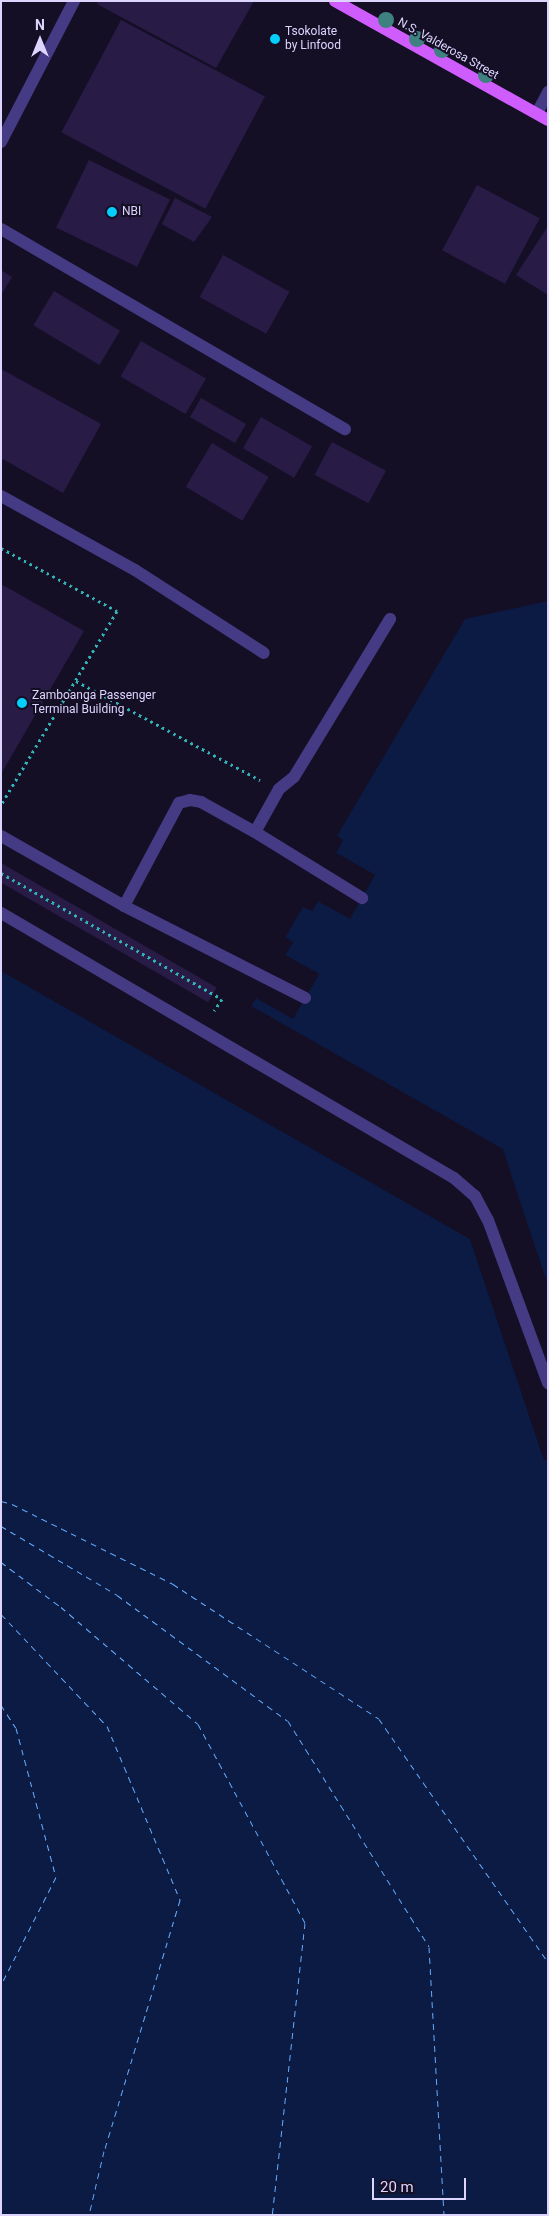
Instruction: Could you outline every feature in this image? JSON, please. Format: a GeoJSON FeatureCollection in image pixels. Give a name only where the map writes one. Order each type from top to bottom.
{"type":"FeatureCollection","features":[{"type":"Feature","properties":{"kind":"main road","name":"N.S. Valderosa Street"},"geometry":{"type":"LineString","coordinates":[[335,1],[548,120]]}},
{"type":"Feature","properties":{"kind":"street"},"geometry":{"type":"LineString","coordinates":[[1,142],[74,1]]}},
{"type":"Feature","properties":{"kind":"street"},"geometry":{"type":"LineString","coordinates":[[536,113],[548,92]]}},
{"type":"Feature","properties":{"kind":"street"},"geometry":{"type":"LineString","coordinates":[[1,229],[346,429]]}},
{"type":"Feature","properties":{"kind":"street"},"geometry":{"type":"LineString","coordinates":[[1,496],[135,570],[264,653]]}},
{"type":"Feature","properties":{"kind":"street"},"geometry":{"type":"LineString","coordinates":[[255,832],[278,789],[294,777],[390,619]]}},
{"type":"Feature","properties":{"kind":"street"},"geometry":{"type":"LineString","coordinates":[[124,906],[179,803],[190,800],[201,802],[255,832],[362,898]]}},
{"type":"Feature","properties":{"kind":"street"},"geometry":{"type":"LineString","coordinates":[[1,836],[124,906],[305,998]]}},
{"type":"Feature","properties":{"kind":"street"},"geometry":{"type":"LineString","coordinates":[[1,913],[454,1178],[475,1196],[488,1220],[548,1383]]}},
{"type":"Feature","properties":{"kind":"path"},"geometry":{"type":"LineString","coordinates":[[1,548],[117,611],[1,805]]}},
{"type":"Feature","properties":{"kind":"path"},"geometry":{"type":"LineString","coordinates":[[76,681],[278,789]]}},
{"type":"Feature","properties":{"kind":"path"},"geometry":{"type":"LineString","coordinates":[[1,873],[222,998],[201,1031]]}},
{"type":"Feature","properties":{"kind":"water"},"geometry":{"type":"Polygon","coordinates":[[[548,601],[548,1285],[502,1149],[251,1006],[256,998],[293,1018],[319,974],[285,955],[293,943],[285,938],[303,906],[312,911],[318,901],[350,918],[375,875],[336,853],[343,840],[337,836],[465,619],[548,601]]]}},
{"type":"Feature","properties":{"kind":"water"},"geometry":{"type":"Polygon","coordinates":[[[1,971],[470,1239],[544,1460],[548,1459],[548,2215],[1,2215],[1,971]]]}},
{"type":"Feature","properties":{"kind":"pier"},"geometry":{"type":"Polygon","coordinates":[[[335,835],[343,840],[336,853],[375,875],[350,919],[318,901],[312,911],[303,907],[285,937],[293,942],[285,955],[319,974],[293,1019],[256,998],[251,1006],[503,1149],[548,1288],[500,1151],[249,1007],[256,995],[292,1015],[315,975],[283,957],[290,943],[283,939],[283,937],[301,905],[311,908],[318,898],[349,915],[372,876],[334,854],[340,841],[335,835]]]}},
{"type":"Feature","properties":{"kind":"pier"},"geometry":{"type":"Polygon","coordinates":[[[162,1060],[471,1237],[548,1459],[544,1460],[470,1239],[161,1062],[162,1060]]]}},
{"type":"Feature","properties":{"kind":"building"},"geometry":{"type":"Polygon","coordinates":[[[98,1],[254,1],[216,68],[97,4],[98,1]]]}},
{"type":"Feature","properties":{"kind":"building"},"geometry":{"type":"Polygon","coordinates":[[[121,20],[265,97],[205,209],[61,132],[121,20]]]}},
{"type":"Feature","properties":{"kind":"building","name":"NBI"},"geometry":{"type":"Polygon","coordinates":[[[89,160],[170,199],[137,267],[56,227],[89,160]]]}},
{"type":"Feature","properties":{"kind":"building"},"geometry":{"type":"Polygon","coordinates":[[[477,185],[540,218],[505,284],[442,250],[477,185]]]}},
{"type":"Feature","properties":{"kind":"building"},"geometry":{"type":"Polygon","coordinates":[[[175,198],[212,217],[194,242],[162,224],[175,198]]]}},
{"type":"Feature","properties":{"kind":"building"},"geometry":{"type":"Polygon","coordinates":[[[548,226],[548,295],[516,275],[548,226]]]}},
{"type":"Feature","properties":{"kind":"building"},"geometry":{"type":"Polygon","coordinates":[[[223,255],[289,292],[266,334],[200,297],[223,255]]]}},
{"type":"Feature","properties":{"kind":"building"},"geometry":{"type":"Polygon","coordinates":[[[1,270],[12,277],[1,295],[1,270]]]}},
{"type":"Feature","properties":{"kind":"building"},"geometry":{"type":"Polygon","coordinates":[[[54,291],[120,331],[99,365],[33,325],[54,291]]]}},
{"type":"Feature","properties":{"kind":"building"},"geometry":{"type":"Polygon","coordinates":[[[141,341],[206,378],[185,414],[120,377],[141,341]]]}},
{"type":"Feature","properties":{"kind":"building"},"geometry":{"type":"Polygon","coordinates":[[[1,369],[101,424],[63,493],[1,458],[1,369]]]}},
{"type":"Feature","properties":{"kind":"building"},"geometry":{"type":"Polygon","coordinates":[[[201,398],[246,424],[235,443],[190,417],[201,398]]]}},
{"type":"Feature","properties":{"kind":"building"},"geometry":{"type":"Polygon","coordinates":[[[261,417],[312,446],[294,478],[243,448],[261,417]]]}},
{"type":"Feature","properties":{"kind":"building"},"geometry":{"type":"Polygon","coordinates":[[[332,442],[386,471],[368,503],[315,475],[332,442]]]}},
{"type":"Feature","properties":{"kind":"building"},"geometry":{"type":"Polygon","coordinates":[[[212,443],[269,477],[242,521],[186,487],[212,443]]]}},
{"type":"Feature","properties":{"kind":"building","name":"Zamboanga Passenger Terminal Building"},"geometry":{"type":"Polygon","coordinates":[[[1,584],[84,631],[1,774],[1,584]]]}},
{"type":"Feature","properties":{"kind":"building"},"geometry":{"type":"Polygon","coordinates":[[[1,863],[217,988],[208,1002],[1,883],[1,863]]]}},
{"type":"Feature","properties":{"kind":"ferry route"},"geometry":{"type":"LineString","coordinates":[[1,1501],[12,1504],[173,1584],[379,1719],[548,1962]]}},
{"type":"Feature","properties":{"kind":"ferry route"},"geometry":{"type":"LineString","coordinates":[[1,1526],[117,1595],[288,1721],[429,1947],[444,2215]]}},
{"type":"Feature","properties":{"kind":"ferry route"},"geometry":{"type":"LineString","coordinates":[[1,1562],[61,1607],[198,1724],[305,1923],[272,2215]]}},
{"type":"Feature","properties":{"kind":"ferry route"},"geometry":{"type":"LineString","coordinates":[[1,1614],[107,1726],[180,1900],[104,2151],[89,2215]]}},
{"type":"Feature","properties":{"kind":"ferry route"},"geometry":{"type":"LineString","coordinates":[[1,1705],[16,1728],[56,1877],[1,1985]]}},
{"type":"Feature","properties":{"kind":"place","name":"Tsokolate by Linfood"},"geometry":{"type":"Point","coordinates":[275,39]}},
{"type":"Feature","properties":{"kind":"place","name":"NBI"},"geometry":{"type":"Point","coordinates":[112,212]}},
{"type":"Feature","properties":{"kind":"place","name":"Zamboanga Passenger Terminal Building"},"geometry":{"type":"Point","coordinates":[22,703]}}]}
